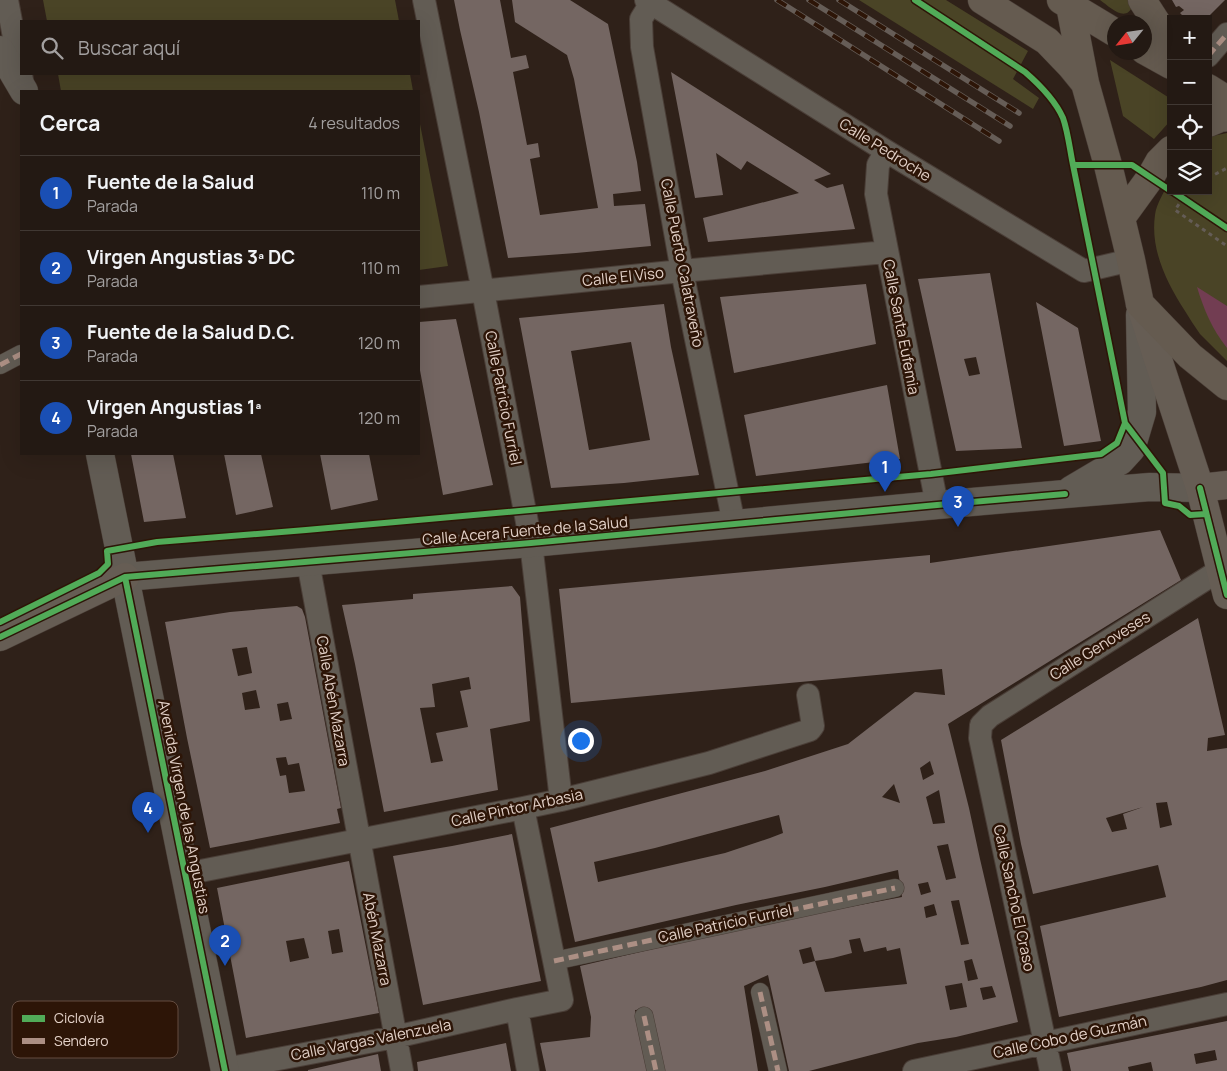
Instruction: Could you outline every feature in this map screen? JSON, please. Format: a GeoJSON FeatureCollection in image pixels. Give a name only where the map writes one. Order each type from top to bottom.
{"type":"FeatureCollection","features":[{"type":"Feature","properties":{"kind":"main road"},"geometry":{"type":"LineString","coordinates":[[982,0],[1047,41],[1085,83]]}},
{"type":"Feature","properties":{"kind":"main road"},"geometry":{"type":"LineString","coordinates":[[1142,0],[1167,39]]}},
{"type":"Feature","properties":{"kind":"main road"},"geometry":{"type":"LineString","coordinates":[[1066,2],[1085,83],[1108,164],[1140,304],[1200,488],[1224,583]]}},
{"type":"Feature","properties":{"kind":"main road"},"geometry":{"type":"LineString","coordinates":[[1066,2],[1107,28]]}},
{"type":"Feature","properties":{"kind":"main road"},"geometry":{"type":"LineString","coordinates":[[1152,54],[1167,63]]}},
{"type":"Feature","properties":{"kind":"main road"},"geometry":{"type":"LineString","coordinates":[[1212,91],[1227,100]]}},
{"type":"Feature","properties":{"kind":"main road"},"geometry":{"type":"LineString","coordinates":[[1212,121],[1227,117]]}},
{"type":"Feature","properties":{"kind":"main road"},"geometry":{"type":"LineString","coordinates":[[1121,218],[1150,178],[1159,162],[1167,154]]}},
{"type":"Feature","properties":{"kind":"main road"},"geometry":{"type":"LineString","coordinates":[[1140,304],[1190,356],[1227,386]]}},
{"type":"Feature","properties":{"kind":"main road"},"geometry":{"type":"LineString","coordinates":[[1200,488],[1227,485]]}},
{"type":"Feature","properties":{"kind":"main road","name":"Calle Acera Fuente de la Salud"},"geometry":{"type":"LineString","coordinates":[[0,637],[125,577]]}},
{"type":"Feature","properties":{"kind":"street"},"geometry":{"type":"LineString","coordinates":[[7,0],[20,70]]}},
{"type":"Feature","properties":{"kind":"street","name":"Calle Patricio Furriel"},"geometry":{"type":"LineString","coordinates":[[424,0],[483,291],[531,543],[561,800]]}},
{"type":"Feature","properties":{"kind":"street","name":"Calle Pedroche"},"geometry":{"type":"LineString","coordinates":[[649,2],[886,151],[1084,271],[1131,260]]}},
{"type":"Feature","properties":{"kind":"street","name":"Calle Puerto Calatraveño"},"geometry":{"type":"LineString","coordinates":[[649,2],[641,19],[642,48],[682,271],[734,524]]}},
{"type":"Feature","properties":{"kind":"street"},"geometry":{"type":"LineString","coordinates":[[1212,51],[1227,34]]}},
{"type":"Feature","properties":{"kind":"street"},"geometry":{"type":"LineString","coordinates":[[0,50],[23,90]]}},
{"type":"Feature","properties":{"kind":"street"},"geometry":{"type":"LineString","coordinates":[[21,75],[24,90]]}},
{"type":"Feature","properties":{"kind":"street","name":"Calle Santa Eufemia"},"geometry":{"type":"LineString","coordinates":[[886,151],[878,165],[876,194],[937,505]]}},
{"type":"Feature","properties":{"kind":"street","name":"Calle El Viso"},"geometry":{"type":"LineString","coordinates":[[420,297],[886,252]]}},
{"type":"Feature","properties":{"kind":"street"},"geometry":{"type":"LineString","coordinates":[[1065,494],[1120,461],[1131,449],[1142,412],[1140,304]]}},
{"type":"Feature","properties":{"kind":"street"},"geometry":{"type":"LineString","coordinates":[[0,365],[20,355]]}},
{"type":"Feature","properties":{"kind":"street","name":"Avenida Virgen de las Angustias"},"geometry":{"type":"LineString","coordinates":[[100,455],[225,1070]]}},
{"type":"Feature","properties":{"kind":"street","name":"Calle Acera Fuente de la Salud"},"geometry":{"type":"LineString","coordinates":[[125,577],[531,543],[1065,494],[1150,487],[1200,488]]}},
{"type":"Feature","properties":{"kind":"street","name":"Calle Abén Mazarra"},"geometry":{"type":"LineString","coordinates":[[308,562],[359,840]]}},
{"type":"Feature","properties":{"kind":"street","name":"Calle Genoveses"},"geometry":{"type":"LineString","coordinates":[[981,725],[990,716],[1224,583]]}},
{"type":"Feature","properties":{"kind":"street","name":"Calle Pintor Arbasia"},"geometry":{"type":"LineString","coordinates":[[185,874],[561,800],[709,763],[810,730],[813,726],[808,695]]}},
{"type":"Feature","properties":{"kind":"street","name":"Calle Sancho El Craso"},"geometry":{"type":"LineString","coordinates":[[981,725],[980,738],[1051,1071]]}},
{"type":"Feature","properties":{"kind":"street"},"geometry":{"type":"LineString","coordinates":[[523,808],[562,1000],[517,1009],[528,1071]]}},
{"type":"Feature","properties":{"kind":"street","name":"Abén Mazarra"},"geometry":{"type":"LineString","coordinates":[[359,840],[396,1037]]}},
{"type":"Feature","properties":{"kind":"street","name":"Calle Patricio Furriel"},"geometry":{"type":"LineString","coordinates":[[554,961],[895,888]]}},
{"type":"Feature","properties":{"kind":"street"},"geometry":{"type":"LineString","coordinates":[[760,992],[778,1071]]}},
{"type":"Feature","properties":{"kind":"street","name":"Calle Cobo de Guzmán"},"geometry":{"type":"LineString","coordinates":[[914,1071],[1227,1004]]}},
{"type":"Feature","properties":{"kind":"street","name":"Calle Vargas Valenzuela"},"geometry":{"type":"LineString","coordinates":[[225,1070],[396,1037],[517,1009]]}},
{"type":"Feature","properties":{"kind":"street"},"geometry":{"type":"LineString","coordinates":[[644,1016],[656,1071]]}},
{"type":"Feature","properties":{"kind":"street"},"geometry":{"type":"LineString","coordinates":[[396,1037],[402,1071]]}},
{"type":"Feature","properties":{"kind":"path"},"geometry":{"type":"LineString","coordinates":[[1212,176],[1227,168]]}},
{"type":"Feature","properties":{"kind":"path"},"geometry":{"type":"LineString","coordinates":[[1183,195],[1175,210],[1227,246]]}},
{"type":"Feature","properties":{"kind":"path"},"geometry":{"type":"LineString","coordinates":[[1180,197],[1190,204]]}},
{"type":"Feature","properties":{"kind":"shaded area"},"geometry":{"type":"Polygon","coordinates":[[[43,0],[395,0],[399,20],[47,20],[43,0]]]}},
{"type":"Feature","properties":{"kind":"shaded area"},"geometry":{"type":"Polygon","coordinates":[[[859,0],[946,0],[1028,51],[1013,79],[1039,98],[1033,109],[859,0]]]}},
{"type":"Feature","properties":{"kind":"shaded area"},"geometry":{"type":"Polygon","coordinates":[[[1100,0],[1130,0],[1133,5],[1130,11],[1122,14],[1100,0]]]}},
{"type":"Feature","properties":{"kind":"shaded area"},"geometry":{"type":"Polygon","coordinates":[[[1110,60],[1167,96],[1167,124],[1154,139],[1123,116],[1110,60]]]}},
{"type":"Feature","properties":{"kind":"shaded area"},"geometry":{"type":"Polygon","coordinates":[[[58,75],[410,75],[413,90],[61,90],[58,75]]]}},
{"type":"Feature","properties":{"kind":"shaded area"},"geometry":{"type":"Polygon","coordinates":[[[420,124],[448,266],[420,270],[420,124]]]}},
{"type":"Feature","properties":{"kind":"shaded area"},"geometry":{"type":"Polygon","coordinates":[[[1227,133],[1227,361],[1200,334],[1172,289],[1161,266],[1154,228],[1157,207],[1167,187],[1167,195],[1212,195],[1213,136],[1227,133]]]}},
{"type":"Feature","properties":{"kind":"shaded area"},"geometry":{"type":"Polygon","coordinates":[[[1197,287],[1227,306],[1227,348],[1209,319],[1197,287]]]}},
{"type":"Feature","properties":{"kind":"building"},"geometry":{"type":"Polygon","coordinates":[[[454,0],[500,0],[511,58],[526,55],[529,68],[513,72],[527,145],[538,143],[540,157],[530,159],[540,215],[598,208],[574,79],[567,55],[515,22],[512,0],[570,0],[608,24],[637,162],[641,191],[613,194],[614,206],[645,204],[651,246],[508,258],[479,112],[454,0]]]}},
{"type":"Feature","properties":{"kind":"building"},"geometry":{"type":"Polygon","coordinates":[[[1172,0],[1225,0],[1210,15],[1182,15],[1180,13],[1184,10],[1179,6],[1176,7],[1172,0]]]}},
{"type":"Feature","properties":{"kind":"building"},"geometry":{"type":"Polygon","coordinates":[[[671,72],[831,174],[814,180],[827,188],[843,184],[855,229],[708,242],[703,218],[799,193],[747,161],[741,170],[716,153],[723,195],[695,198],[671,72]]]}},
{"type":"Feature","properties":{"kind":"building"},"geometry":{"type":"Polygon","coordinates":[[[990,273],[1022,448],[956,451],[918,279],[990,273]],[[976,357],[964,359],[969,376],[980,374],[976,357]]]}},
{"type":"Feature","properties":{"kind":"building"},"geometry":{"type":"Polygon","coordinates":[[[866,284],[876,344],[734,373],[720,297],[866,284]]]}},
{"type":"Feature","properties":{"kind":"building"},"geometry":{"type":"Polygon","coordinates":[[[1036,302],[1078,328],[1101,441],[1064,446],[1036,302]]]}},
{"type":"Feature","properties":{"kind":"building"},"geometry":{"type":"Polygon","coordinates":[[[664,304],[671,347],[699,475],[551,488],[519,318],[664,304]],[[631,342],[571,351],[589,450],[650,440],[631,342]]]}},
{"type":"Feature","properties":{"kind":"building"},"geometry":{"type":"Polygon","coordinates":[[[456,319],[493,485],[443,495],[420,370],[420,322],[456,319]]]}},
{"type":"Feature","properties":{"kind":"building"},"geometry":{"type":"Polygon","coordinates":[[[887,385],[900,459],[756,476],[744,415],[887,385]]]}},
{"type":"Feature","properties":{"kind":"building"},"geometry":{"type":"Polygon","coordinates":[[[131,455],[173,455],[186,518],[144,522],[131,455]]]}},
{"type":"Feature","properties":{"kind":"building"},"geometry":{"type":"Polygon","coordinates":[[[224,455],[261,455],[273,507],[236,515],[224,455]]]}},
{"type":"Feature","properties":{"kind":"building"},"geometry":{"type":"Polygon","coordinates":[[[320,455],[369,455],[378,500],[331,510],[320,455]]]}},
{"type":"Feature","properties":{"kind":"building"},"geometry":{"type":"Polygon","coordinates":[[[1160,530],[1181,580],[948,724],[1018,1022],[956,1037],[918,1043],[809,1071],[789,1071],[768,975],[744,986],[758,1071],[662,1071],[647,1009],[635,1010],[648,1071],[546,1071],[540,1043],[590,1037],[591,1017],[580,966],[687,941],[902,897],[898,870],[575,942],[550,828],[765,771],[848,744],[915,692],[945,695],[942,669],[571,703],[559,589],[930,555],[930,563],[1160,530]],[[930,761],[920,768],[923,780],[934,774],[930,761]],[[894,784],[882,797],[900,803],[894,784]],[[939,790],[926,797],[933,824],[945,823],[939,790]],[[779,815],[594,862],[598,882],[725,853],[770,838],[783,833],[779,815]],[[948,844],[937,846],[946,880],[956,878],[948,844]],[[928,882],[918,884],[921,895],[931,892],[928,882]],[[959,900],[951,901],[961,945],[969,944],[959,900]],[[934,904],[924,907],[926,918],[937,915],[934,904]],[[860,938],[849,940],[852,953],[815,961],[825,992],[907,984],[900,948],[887,951],[886,947],[864,952],[860,938]],[[811,947],[799,950],[803,964],[815,961],[811,947]],[[972,959],[964,961],[968,981],[978,979],[972,959]],[[962,983],[945,986],[950,1010],[967,1007],[962,983]],[[992,986],[980,988],[983,1000],[996,997],[992,986]]]}},
{"type":"Feature","properties":{"kind":"building"},"geometry":{"type":"Polygon","coordinates":[[[512,586],[520,597],[530,721],[490,729],[498,790],[384,812],[342,605],[413,599],[413,594],[512,586]],[[469,677],[432,684],[435,707],[420,708],[431,763],[443,761],[436,733],[468,727],[460,691],[471,689],[469,677]]]}},
{"type":"Feature","properties":{"kind":"building"},"geometry":{"type":"Polygon","coordinates":[[[297,606],[302,609],[341,808],[337,809],[340,823],[210,848],[165,622],[230,612],[297,606]],[[247,647],[232,649],[238,676],[252,673],[247,647]],[[256,690],[242,693],[245,710],[260,708],[256,690]],[[288,702],[277,704],[280,721],[292,719],[288,702]],[[286,757],[276,758],[280,776],[286,775],[289,793],[305,791],[299,763],[288,765],[286,757]]]}},
{"type":"Feature","properties":{"kind":"building"},"geometry":{"type":"Polygon","coordinates":[[[1198,618],[1225,735],[1208,738],[1207,751],[1227,748],[1227,980],[1059,1017],[1040,926],[1166,897],[1158,865],[1033,894],[1021,844],[1001,740],[1198,618]],[[1167,802],[1156,803],[1160,828],[1172,825],[1167,802]],[[1143,807],[1106,818],[1112,832],[1127,829],[1123,814],[1143,807]]]}},
{"type":"Feature","properties":{"kind":"building"},"geometry":{"type":"Polygon","coordinates":[[[512,834],[541,981],[423,1005],[393,856],[512,834]]]}},
{"type":"Feature","properties":{"kind":"building"},"geometry":{"type":"Polygon","coordinates":[[[349,861],[379,1013],[246,1038],[217,888],[349,861]],[[339,929],[328,931],[332,954],[343,952],[339,929]],[[304,938],[286,941],[290,962],[309,958],[304,938]]]}},
{"type":"Feature","properties":{"kind":"building"},"geometry":{"type":"Polygon","coordinates":[[[1227,1021],[1227,1071],[1153,1071],[1151,1062],[1128,1067],[1129,1071],[1071,1071],[1067,1053],[1227,1021]],[[1215,1050],[1194,1054],[1196,1064],[1217,1060],[1215,1050]]]}},
{"type":"Feature","properties":{"kind":"building"},"geometry":{"type":"Polygon","coordinates":[[[506,1043],[511,1071],[418,1071],[417,1062],[506,1043]]]}},
{"type":"Feature","properties":{"kind":"building"},"geometry":{"type":"Polygon","coordinates":[[[378,1054],[381,1071],[308,1071],[308,1070],[378,1054]]]}},
{"type":"Feature","properties":{"kind":"railway"},"geometry":{"type":"LineString","coordinates":[[777,0],[999,141]]}},
{"type":"Feature","properties":{"kind":"railway"},"geometry":{"type":"LineString","coordinates":[[809,0],[1010,126]]}},
{"type":"Feature","properties":{"kind":"railway"},"geometry":{"type":"LineString","coordinates":[[839,0],[1019,113]]}},
{"type":"Feature","properties":{"kind":"marked path"},"geometry":{"type":"LineString","coordinates":[[1212,51],[1227,34]]}},
{"type":"Feature","properties":{"kind":"marked path"},"geometry":{"type":"LineString","coordinates":[[0,365],[20,355]]}},
{"type":"Feature","properties":{"kind":"marked path"},"geometry":{"type":"LineString","coordinates":[[554,961],[895,888]]}},
{"type":"Feature","properties":{"kind":"marked path"},"geometry":{"type":"LineString","coordinates":[[760,992],[778,1071]]}},
{"type":"Feature","properties":{"kind":"marked path"},"geometry":{"type":"LineString","coordinates":[[644,1016],[656,1071]]}},
{"type":"Feature","properties":{"kind":"cycle path"},"geometry":{"type":"LineString","coordinates":[[915,0],[1025,72],[1042,88],[1056,105],[1063,118],[1073,165],[1132,165],[1167,188]]}},
{"type":"Feature","properties":{"kind":"cycle path"},"geometry":{"type":"LineString","coordinates":[[1073,165],[1125,423],[1163,473],[1165,503],[1179,506],[1190,515],[1206,514]]}},
{"type":"Feature","properties":{"kind":"cycle path"},"geometry":{"type":"LineString","coordinates":[[1178,195],[1227,228]]}},
{"type":"Feature","properties":{"kind":"cycle path"},"geometry":{"type":"LineString","coordinates":[[0,622],[99,573],[108,564],[107,551],[157,542],[931,474],[1101,454],[1117,443],[1125,423]]}},
{"type":"Feature","properties":{"kind":"cycle path"},"geometry":{"type":"LineString","coordinates":[[1200,488],[1227,595]]}},
{"type":"Feature","properties":{"kind":"cycle path"},"geometry":{"type":"LineString","coordinates":[[0,637],[125,577],[531,543],[1065,494]]}},
{"type":"Feature","properties":{"kind":"cycle path"},"geometry":{"type":"LineString","coordinates":[[125,577],[225,1071]]}},
{"type":"Feature","properties":{"kind":"place","name":"Fuente de la Salud"},"geometry":{"type":"Point","coordinates":[885,492]}},
{"type":"Feature","properties":{"kind":"place","name":"Fuente de la Salud D.C."},"geometry":{"type":"Point","coordinates":[958,527]}},
{"type":"Feature","properties":{"kind":"place","name":"Virgen Angustias 1ª"},"geometry":{"type":"Point","coordinates":[148,833]}},
{"type":"Feature","properties":{"kind":"place","name":"Virgen Angustias 3ª DC"},"geometry":{"type":"Point","coordinates":[225,966]}}]}
